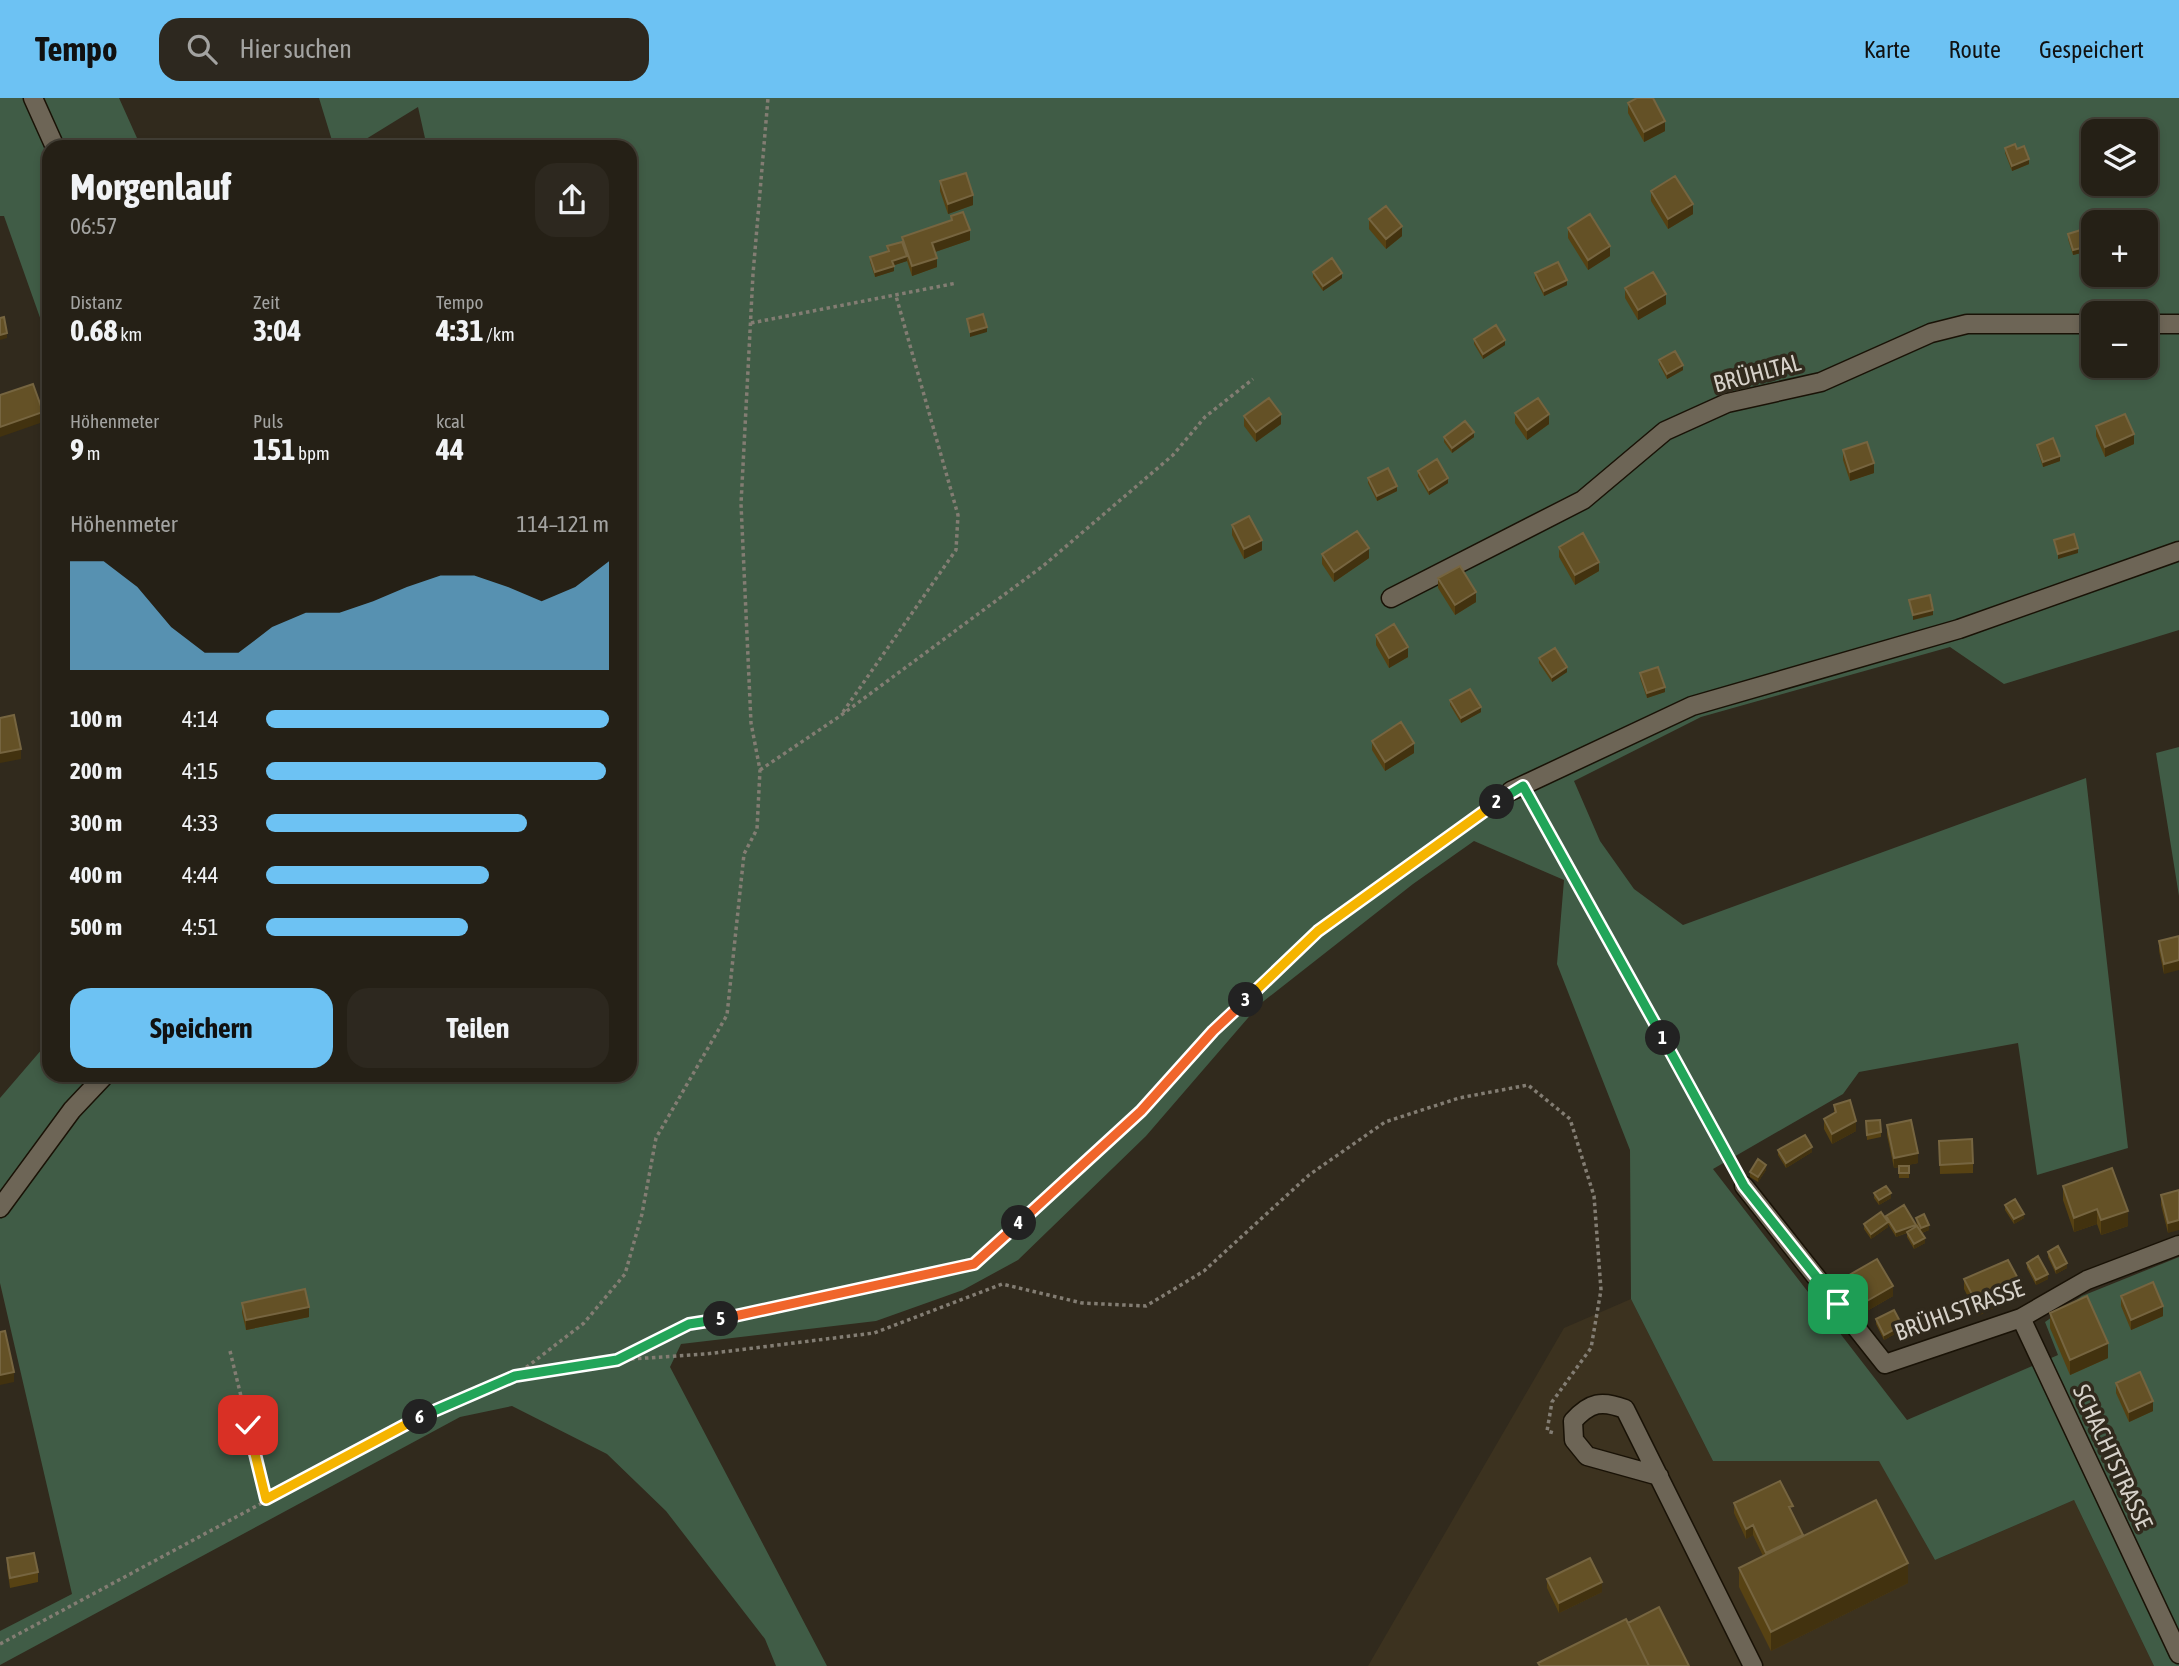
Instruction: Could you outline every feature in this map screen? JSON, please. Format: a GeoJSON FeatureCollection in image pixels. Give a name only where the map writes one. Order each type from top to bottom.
{"type":"FeatureCollection","features":[{"type":"Feature","properties":{"kind":"street"},"geometry":{"type":"LineString","coordinates":[[33,98],[52,140]]}},
{"type":"Feature","properties":{"kind":"street","name":"BRÜHLTAL"},"geometry":{"type":"LineString","coordinates":[[1391,598],[1583,500],[1665,431],[1727,403],[1821,382],[1931,333],[1967,324],[2081,324]]}},
{"type":"Feature","properties":{"kind":"street"},"geometry":{"type":"LineString","coordinates":[[2158,324],[2179,324]]}},
{"type":"Feature","properties":{"kind":"street"},"geometry":{"type":"LineString","coordinates":[[1517,788],[1692,706],[1959,629],[2179,551]]}},
{"type":"Feature","properties":{"kind":"street"},"geometry":{"type":"LineString","coordinates":[[0,1208],[72,1110],[98,1082]]}},
{"type":"Feature","properties":{"kind":"street","name":"BRÜHLSTRASSE"},"geometry":{"type":"LineString","coordinates":[[1744,1186],[1885,1364],[2021,1318],[2087,1280],[2179,1245]]}},
{"type":"Feature","properties":{"kind":"street","name":"SCHACHTSTRASSE"},"geometry":{"type":"LineString","coordinates":[[2021,1318],[2179,1654]]}},
{"type":"Feature","properties":{"kind":"street"},"geometry":{"type":"LineString","coordinates":[[1658,1476],[1587,1456],[1574,1440],[1573,1421],[1587,1406],[1606,1401],[1625,1409],[1753,1666]]}},
{"type":"Feature","properties":{"kind":"path"},"geometry":{"type":"LineString","coordinates":[[515,1376],[584,1323],[625,1274],[642,1214],[656,1138],[727,1015],[744,854],[757,829],[760,770],[751,723],[741,504],[768,98]]}},
{"type":"Feature","properties":{"kind":"path"},"geometry":{"type":"LineString","coordinates":[[751,323],[957,283]]}},
{"type":"Feature","properties":{"kind":"path"},"geometry":{"type":"LineString","coordinates":[[840,716],[956,550],[958,514],[896,296]]}},
{"type":"Feature","properties":{"kind":"path"},"geometry":{"type":"LineString","coordinates":[[760,770],[840,716],[1043,566],[1173,455],[1205,417],[1253,379]]}},
{"type":"Feature","properties":{"kind":"path"},"geometry":{"type":"LineString","coordinates":[[617,1360],[689,1324],[781,1308],[974,1264],[1141,1111],[1213,1031],[1318,931],[1517,788],[1744,1186]]}},
{"type":"Feature","properties":{"kind":"path"},"geometry":{"type":"LineString","coordinates":[[0,1644],[448,1403],[515,1376],[617,1360],[706,1354],[874,1333],[1002,1284],[1082,1303],[1146,1306],[1204,1272],[1309,1175],[1385,1122],[1459,1098],[1528,1086],[1570,1119],[1594,1196],[1601,1290],[1591,1348],[1552,1402],[1547,1431],[1574,1440]]}},
{"type":"Feature","properties":{"kind":"path"},"geometry":{"type":"LineString","coordinates":[[230,1351],[266,1499]]}},
{"type":"Feature","properties":{"kind":"shaded area"},"geometry":{"type":"Polygon","coordinates":[[[1631,1299],[1713,1461],[1880,1461],[1935,1560],[2074,1500],[2154,1666],[1368,1666],[1564,1328],[1631,1299]]]}},
{"type":"Feature","properties":{"kind":"green space"},"geometry":{"type":"Polygon","coordinates":[[[0,98],[119,98],[138,140],[42,140],[42,323],[4,216],[0,216],[0,98]]]}},
{"type":"Feature","properties":{"kind":"green space"},"geometry":{"type":"Polygon","coordinates":[[[319,98],[2179,98],[2179,630],[2004,684],[1950,647],[1701,717],[1574,781],[1600,841],[1634,889],[1683,925],[2086,778],[2128,1148],[2037,1175],[2018,1043],[1859,1072],[1843,1094],[1713,1169],[1907,1420],[2058,1355],[2045,1322],[2082,1296],[2179,1257],[2179,1666],[2154,1666],[2074,1500],[1935,1560],[1879,1461],[1713,1461],[1631,1299],[1630,1150],[1557,964],[1564,880],[1474,841],[1413,884],[1260,1004],[1146,1136],[1018,1260],[963,1290],[876,1321],[681,1344],[670,1367],[827,1666],[776,1666],[765,1639],[666,1511],[607,1454],[512,1406],[460,1417],[0,1665],[0,1631],[72,1594],[0,1283],[0,1098],[42,1049],[42,1082],[637,1082],[637,140],[425,140],[418,107],[364,140],[332,140],[319,98]]]}},
{"type":"Feature","properties":{"kind":"green space"},"geometry":{"type":"Polygon","coordinates":[[[2179,747],[2179,896],[2156,753],[2179,747]]]}},
{"type":"Feature","properties":{"kind":"building"},"geometry":{"type":"Polygon","coordinates":[[[1637,98],[1653,98],[1665,121],[1644,132],[1628,103],[1637,98]]]}},
{"type":"Feature","properties":{"kind":"building"},"geometry":{"type":"Polygon","coordinates":[[[2015,144],[2017,149],[2024,146],[2029,159],[2012,166],[2005,148],[2015,144]]]}},
{"type":"Feature","properties":{"kind":"building"},"geometry":{"type":"Polygon","coordinates":[[[966,173],[973,195],[948,204],[940,181],[966,173]]]}},
{"type":"Feature","properties":{"kind":"building"},"geometry":{"type":"Polygon","coordinates":[[[1675,176],[1693,204],[1668,219],[1651,191],[1675,176]]]}},
{"type":"Feature","properties":{"kind":"building"},"geometry":{"type":"Polygon","coordinates":[[[1386,206],[1402,226],[1386,239],[1369,219],[1386,206]]]}},
{"type":"Feature","properties":{"kind":"building"},"geometry":{"type":"Polygon","coordinates":[[[963,212],[970,230],[932,243],[937,258],[912,266],[902,237],[952,220],[951,216],[963,212]]]}},
{"type":"Feature","properties":{"kind":"building"},"geometry":{"type":"Polygon","coordinates":[[[1590,214],[1610,246],[1588,260],[1568,228],[1590,214]]]}},
{"type":"Feature","properties":{"kind":"building"},"geometry":{"type":"Polygon","coordinates":[[[2081,230],[2081,248],[2073,250],[2068,234],[2081,230]]]}},
{"type":"Feature","properties":{"kind":"building"},"geometry":{"type":"Polygon","coordinates":[[[902,242],[907,256],[892,261],[894,266],[875,272],[870,257],[889,251],[887,246],[902,242]]]}},
{"type":"Feature","properties":{"kind":"building"},"geometry":{"type":"Polygon","coordinates":[[[1332,258],[1342,273],[1323,286],[1313,272],[1332,258]]]}},
{"type":"Feature","properties":{"kind":"building"},"geometry":{"type":"Polygon","coordinates":[[[1558,262],[1567,280],[1544,291],[1535,273],[1558,262]]]}},
{"type":"Feature","properties":{"kind":"building"},"geometry":{"type":"Polygon","coordinates":[[[1653,272],[1666,294],[1638,310],[1625,288],[1653,272]]]}},
{"type":"Feature","properties":{"kind":"building"},"geometry":{"type":"Polygon","coordinates":[[[983,314],[987,327],[970,332],[967,319],[983,314]]]}},
{"type":"Feature","properties":{"kind":"building"},"geometry":{"type":"Polygon","coordinates":[[[4,317],[7,333],[0,335],[0,318],[4,317]]]}},
{"type":"Feature","properties":{"kind":"building"},"geometry":{"type":"Polygon","coordinates":[[[1496,325],[1505,340],[1483,354],[1474,339],[1496,325]]]}},
{"type":"Feature","properties":{"kind":"building"},"geometry":{"type":"Polygon","coordinates":[[[1675,351],[1683,365],[1667,374],[1659,360],[1675,351]]]}},
{"type":"Feature","properties":{"kind":"building"},"geometry":{"type":"Polygon","coordinates":[[[33,384],[42,412],[0,427],[0,395],[33,384]]]}},
{"type":"Feature","properties":{"kind":"building"},"geometry":{"type":"Polygon","coordinates":[[[1269,398],[1281,414],[1256,432],[1244,416],[1269,398]]]}},
{"type":"Feature","properties":{"kind":"building"},"geometry":{"type":"Polygon","coordinates":[[[1538,398],[1549,414],[1527,430],[1515,413],[1538,398]]]}},
{"type":"Feature","properties":{"kind":"building"},"geometry":{"type":"Polygon","coordinates":[[[2125,414],[2134,434],[2105,447],[2096,426],[2125,414]]]}},
{"type":"Feature","properties":{"kind":"building"},"geometry":{"type":"Polygon","coordinates":[[[1465,421],[1474,432],[1452,448],[1444,437],[1465,421]]]}},
{"type":"Feature","properties":{"kind":"building"},"geometry":{"type":"Polygon","coordinates":[[[2053,438],[2060,456],[2043,462],[2037,445],[2053,438]]]}},
{"type":"Feature","properties":{"kind":"building"},"geometry":{"type":"Polygon","coordinates":[[[1867,442],[1874,463],[1850,472],[1843,450],[1867,442]]]}},
{"type":"Feature","properties":{"kind":"building"},"geometry":{"type":"Polygon","coordinates":[[[1437,459],[1448,478],[1429,490],[1418,471],[1437,459]]]}},
{"type":"Feature","properties":{"kind":"building"},"geometry":{"type":"Polygon","coordinates":[[[1388,468],[1397,486],[1377,496],[1368,478],[1388,468]]]}},
{"type":"Feature","properties":{"kind":"building"},"geometry":{"type":"Polygon","coordinates":[[[1249,516],[1262,540],[1244,549],[1232,525],[1249,516]]]}},
{"type":"Feature","properties":{"kind":"building"},"geometry":{"type":"Polygon","coordinates":[[[1357,531],[1369,548],[1334,572],[1322,554],[1357,531]]]}},
{"type":"Feature","properties":{"kind":"building"},"geometry":{"type":"Polygon","coordinates":[[[1583,533],[1599,562],[1575,575],[1559,547],[1583,533]]]}},
{"type":"Feature","properties":{"kind":"building"},"geometry":{"type":"Polygon","coordinates":[[[2074,534],[2078,548],[2058,554],[2054,540],[2074,534]]]}},
{"type":"Feature","properties":{"kind":"building"},"geometry":{"type":"Polygon","coordinates":[[[1460,566],[1476,592],[1455,605],[1438,578],[1460,566]]]}},
{"type":"Feature","properties":{"kind":"building"},"geometry":{"type":"Polygon","coordinates":[[[1930,595],[1933,610],[1913,615],[1909,600],[1930,595]]]}},
{"type":"Feature","properties":{"kind":"building"},"geometry":{"type":"Polygon","coordinates":[[[1394,624],[1408,647],[1389,658],[1376,635],[1394,624]]]}},
{"type":"Feature","properties":{"kind":"building"},"geometry":{"type":"Polygon","coordinates":[[[1555,648],[1567,667],[1552,677],[1539,658],[1555,648]]]}},
{"type":"Feature","properties":{"kind":"building"},"geometry":{"type":"Polygon","coordinates":[[[1658,667],[1665,687],[1647,693],[1640,673],[1658,667]]]}},
{"type":"Feature","properties":{"kind":"building"},"geometry":{"type":"Polygon","coordinates":[[[1470,689],[1481,707],[1461,718],[1450,700],[1470,689]]]}},
{"type":"Feature","properties":{"kind":"building"},"geometry":{"type":"Polygon","coordinates":[[[14,715],[21,749],[0,753],[0,718],[14,715]]]}},
{"type":"Feature","properties":{"kind":"building"},"geometry":{"type":"Polygon","coordinates":[[[1401,722],[1414,743],[1385,762],[1372,741],[1401,722]]]}},
{"type":"Feature","properties":{"kind":"building"},"geometry":{"type":"Polygon","coordinates":[[[2179,936],[2179,960],[2164,964],[2159,941],[2179,936]]]}},
{"type":"Feature","properties":{"kind":"building"},"geometry":{"type":"Polygon","coordinates":[[[1850,1100],[1856,1121],[1832,1134],[1824,1119],[1836,1112],[1834,1105],[1850,1100]]]}},
{"type":"Feature","properties":{"kind":"building"},"geometry":{"type":"Polygon","coordinates":[[[1880,1120],[1881,1132],[1867,1135],[1866,1121],[1880,1120]]]}},
{"type":"Feature","properties":{"kind":"building"},"geometry":{"type":"Polygon","coordinates":[[[1911,1120],[1918,1153],[1894,1158],[1887,1125],[1911,1120]]]}},
{"type":"Feature","properties":{"kind":"building"},"geometry":{"type":"Polygon","coordinates":[[[1805,1135],[1812,1147],[1786,1163],[1778,1150],[1805,1135]]]}},
{"type":"Feature","properties":{"kind":"building"},"geometry":{"type":"Polygon","coordinates":[[[1972,1139],[1973,1163],[1940,1165],[1939,1141],[1972,1139]]]}},
{"type":"Feature","properties":{"kind":"building"},"geometry":{"type":"Polygon","coordinates":[[[1758,1159],[1766,1165],[1758,1177],[1750,1172],[1758,1159]]]}},
{"type":"Feature","properties":{"kind":"building"},"geometry":{"type":"Polygon","coordinates":[[[1899,1166],[1909,1166],[1909,1173],[1899,1173],[1899,1166]]]}},
{"type":"Feature","properties":{"kind":"building"},"geometry":{"type":"Polygon","coordinates":[[[2112,1168],[2128,1211],[2101,1220],[2097,1209],[2074,1218],[2063,1186],[2112,1168]]]}},
{"type":"Feature","properties":{"kind":"building"},"geometry":{"type":"Polygon","coordinates":[[[1886,1186],[1891,1193],[1879,1200],[1874,1193],[1886,1186]]]}},
{"type":"Feature","properties":{"kind":"building"},"geometry":{"type":"Polygon","coordinates":[[[2179,1190],[2179,1220],[2168,1223],[2161,1195],[2179,1190]]]}},
{"type":"Feature","properties":{"kind":"building"},"geometry":{"type":"Polygon","coordinates":[[[2015,1199],[2024,1214],[2014,1219],[2005,1205],[2015,1199]]]}},
{"type":"Feature","properties":{"kind":"building"},"geometry":{"type":"Polygon","coordinates":[[[1904,1205],[1916,1225],[1896,1232],[1886,1216],[1904,1205]]]}},
{"type":"Feature","properties":{"kind":"building"},"geometry":{"type":"Polygon","coordinates":[[[1881,1212],[1888,1222],[1871,1234],[1864,1224],[1881,1212]]]}},
{"type":"Feature","properties":{"kind":"building"},"geometry":{"type":"Polygon","coordinates":[[[1924,1214],[1929,1225],[1921,1228],[1916,1218],[1924,1214]]]}},
{"type":"Feature","properties":{"kind":"building"},"geometry":{"type":"Polygon","coordinates":[[[1917,1226],[1925,1238],[1914,1244],[1907,1232],[1917,1226]]]}},
{"type":"Feature","properties":{"kind":"building"},"geometry":{"type":"Polygon","coordinates":[[[2058,1246],[2067,1263],[2056,1269],[2048,1252],[2058,1246]]]}},
{"type":"Feature","properties":{"kind":"building"},"geometry":{"type":"Polygon","coordinates":[[[2038,1256],[2048,1274],[2036,1280],[2027,1263],[2038,1256]]]}},
{"type":"Feature","properties":{"kind":"building"},"geometry":{"type":"Polygon","coordinates":[[[1877,1259],[1893,1286],[1860,1305],[1844,1278],[1877,1259]]]}},
{"type":"Feature","properties":{"kind":"building"},"geometry":{"type":"Polygon","coordinates":[[[2008,1260],[2021,1284],[1978,1306],[1964,1279],[2008,1260]]]}},
{"type":"Feature","properties":{"kind":"building"},"geometry":{"type":"Polygon","coordinates":[[[2153,1282],[2163,1306],[2131,1320],[2121,1296],[2153,1282]]]}},
{"type":"Feature","properties":{"kind":"building"},"geometry":{"type":"Polygon","coordinates":[[[305,1289],[309,1307],[246,1320],[242,1303],[305,1289]]]}},
{"type":"Feature","properties":{"kind":"building"},"geometry":{"type":"Polygon","coordinates":[[[2087,1296],[2108,1343],[2070,1360],[2050,1313],[2087,1296]]]}},
{"type":"Feature","properties":{"kind":"building"},"geometry":{"type":"Polygon","coordinates":[[[1894,1310],[1902,1325],[1884,1335],[1876,1319],[1894,1310]]]}},
{"type":"Feature","properties":{"kind":"building"},"geometry":{"type":"Polygon","coordinates":[[[5,1331],[14,1372],[0,1375],[0,1332],[5,1331]]]}},
{"type":"Feature","properties":{"kind":"building"},"geometry":{"type":"Polygon","coordinates":[[[2140,1372],[2153,1401],[2129,1412],[2116,1383],[2140,1372]]]}},
{"type":"Feature","properties":{"kind":"building"},"geometry":{"type":"Polygon","coordinates":[[[1780,1481],[1793,1506],[1789,1507],[1803,1535],[1766,1553],[1753,1525],[1746,1529],[1734,1503],[1780,1481]]]}},
{"type":"Feature","properties":{"kind":"building"},"geometry":{"type":"Polygon","coordinates":[[[1876,1500],[1908,1563],[1771,1632],[1739,1568],[1876,1500]]]}},
{"type":"Feature","properties":{"kind":"building"},"geometry":{"type":"Polygon","coordinates":[[[34,1553],[38,1572],[10,1578],[7,1558],[34,1553]]]}},
{"type":"Feature","properties":{"kind":"building"},"geometry":{"type":"Polygon","coordinates":[[[1590,1558],[1602,1582],[1559,1603],[1547,1579],[1590,1558]]]}},
{"type":"Feature","properties":{"kind":"building"},"geometry":{"type":"Polygon","coordinates":[[[1659,1607],[1689,1666],[1649,1666],[1628,1623],[1659,1607]]]}},
{"type":"Feature","properties":{"kind":"building"},"geometry":{"type":"Polygon","coordinates":[[[1626,1619],[1649,1666],[1540,1666],[1538,1663],[1626,1619]]]}},
{"type":"Feature","properties":{"kind":"route"},"geometry":{"type":"LineString","coordinates":[[248,1425],[266,1499],[448,1403],[515,1376],[617,1360],[689,1324],[754,1314],[974,1264],[1141,1111],[1213,1031],[1318,931],[1511,791],[1523,786],[1744,1186],[1838,1304]]}}]}
